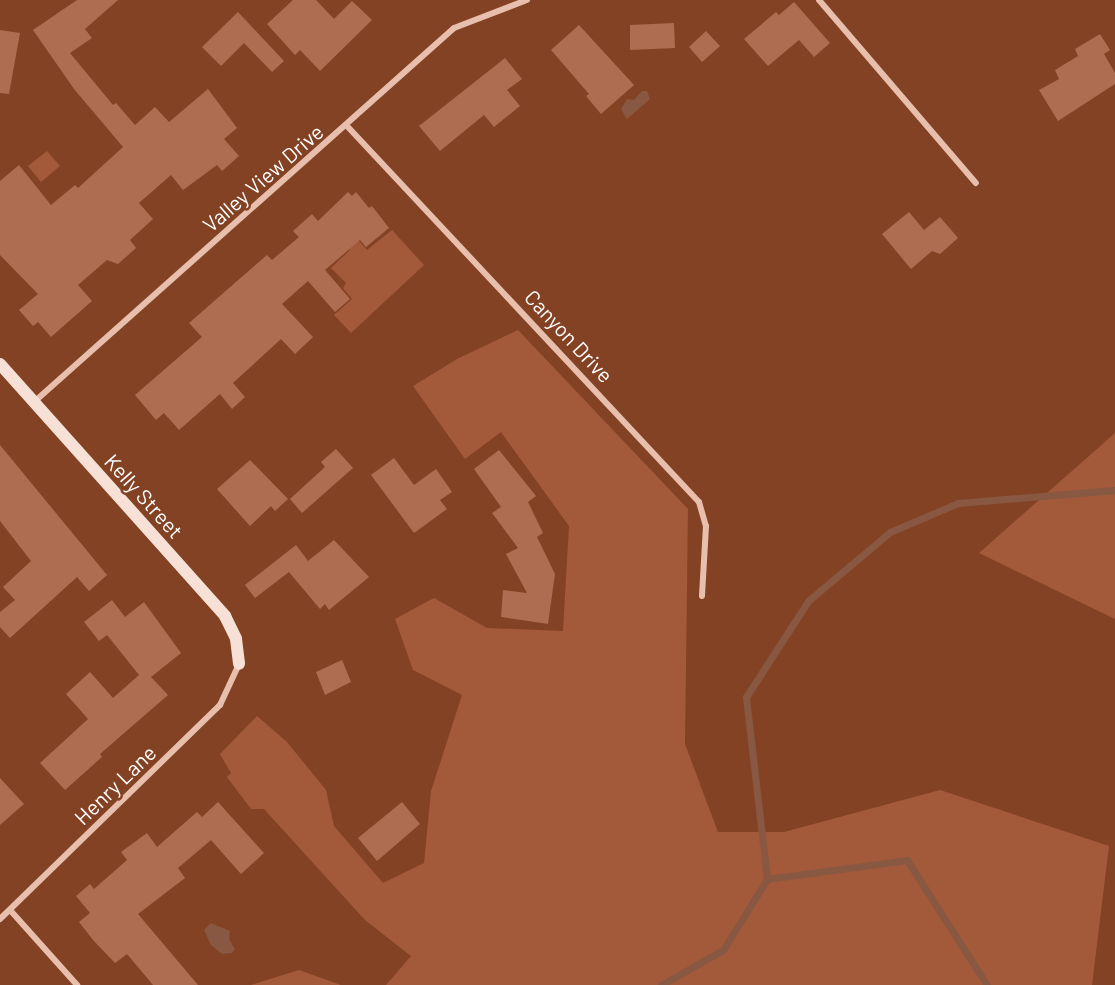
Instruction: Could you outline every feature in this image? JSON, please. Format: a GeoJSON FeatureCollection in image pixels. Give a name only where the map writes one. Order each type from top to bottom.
{"type":"FeatureCollection","features":[{"type":"Feature","properties":{"kind":"street","name":"Valley View Drive"},"geometry":{"type":"LineString","coordinates":[[34,402],[347,126],[454,28],[527,0]]}},
{"type":"Feature","properties":{"kind":"street"},"geometry":{"type":"LineString","coordinates":[[819,0],[975,183]]}},
{"type":"Feature","properties":{"kind":"street","name":"Canyon Drive"},"geometry":{"type":"LineString","coordinates":[[347,126],[699,502],[706,526],[702,596]]}},
{"type":"Feature","properties":{"kind":"street","name":"Kelly Street"},"geometry":{"type":"LineString","coordinates":[[0,364],[225,616],[236,639],[239,664]]}},
{"type":"Feature","properties":{"kind":"street","name":"Henry Lane"},"geometry":{"type":"LineString","coordinates":[[0,919],[220,705],[239,664]]}},
{"type":"Feature","properties":{"kind":"street"},"geometry":{"type":"LineString","coordinates":[[10,910],[77,985]]}},
{"type":"Feature","properties":{"kind":"shaded area"},"geometry":{"type":"Polygon","coordinates":[[[642,91],[647,91],[650,99],[627,119],[621,109],[627,99],[634,100],[642,91]]]}},
{"type":"Feature","properties":{"kind":"shaded area"},"geometry":{"type":"Polygon","coordinates":[[[47,151],[60,166],[41,182],[28,166],[47,151]]]}},
{"type":"Feature","properties":{"kind":"shaded area"},"geometry":{"type":"Polygon","coordinates":[[[392,230],[424,265],[351,333],[334,315],[352,299],[343,288],[346,283],[331,268],[350,250],[344,244],[358,240],[367,250],[392,230]]]}},
{"type":"Feature","properties":{"kind":"shaded area"},"geometry":{"type":"Polygon","coordinates":[[[518,330],[688,509],[685,744],[718,832],[784,832],[940,790],[1109,846],[1092,985],[386,985],[411,956],[365,920],[264,809],[251,809],[227,777],[231,773],[220,754],[257,716],[287,742],[326,790],[334,826],[383,883],[424,863],[431,791],[462,695],[413,670],[395,619],[434,598],[487,628],[563,631],[569,526],[501,432],[465,459],[413,386],[457,359],[518,330]]]}},
{"type":"Feature","properties":{"kind":"shaded area"},"geometry":{"type":"Polygon","coordinates":[[[1115,433],[1115,619],[979,553],[1115,433]]]}},
{"type":"Feature","properties":{"kind":"shaded area"},"geometry":{"type":"Polygon","coordinates":[[[211,923],[230,931],[229,939],[235,949],[232,953],[222,954],[211,945],[204,930],[211,923]]]}},
{"type":"Feature","properties":{"kind":"shaded area"},"geometry":{"type":"Polygon","coordinates":[[[299,970],[341,985],[251,985],[299,970]]]}},
{"type":"Feature","properties":{"kind":"building"},"geometry":{"type":"Polygon","coordinates":[[[77,0],[118,0],[85,29],[92,38],[70,53],[113,105],[116,103],[135,125],[155,107],[169,122],[208,89],[237,128],[224,139],[239,156],[222,171],[217,165],[183,190],[171,175],[139,203],[153,219],[130,240],[136,248],[118,264],[107,260],[78,285],[92,301],[51,337],[38,322],[33,326],[19,310],[38,294],[0,255],[0,181],[19,165],[51,205],[75,185],[78,188],[123,147],[74,89],[33,30],[77,0]]]}},
{"type":"Feature","properties":{"kind":"building"},"geometry":{"type":"Polygon","coordinates":[[[293,0],[316,0],[334,19],[352,1],[372,20],[320,71],[300,50],[295,55],[267,24],[293,0]]]}},
{"type":"Feature","properties":{"kind":"building"},"geometry":{"type":"Polygon","coordinates":[[[794,2],[830,43],[814,57],[799,40],[768,66],[744,39],[776,12],[779,15],[794,2]]]}},
{"type":"Feature","properties":{"kind":"building"},"geometry":{"type":"Polygon","coordinates":[[[238,12],[284,61],[272,72],[244,43],[221,66],[202,47],[238,12]]]}},
{"type":"Feature","properties":{"kind":"building"},"geometry":{"type":"Polygon","coordinates":[[[674,23],[675,48],[630,50],[630,25],[674,23]]]}},
{"type":"Feature","properties":{"kind":"building"},"geometry":{"type":"Polygon","coordinates":[[[579,25],[634,85],[601,114],[586,96],[589,94],[551,50],[579,25]]]}},
{"type":"Feature","properties":{"kind":"building"},"geometry":{"type":"Polygon","coordinates":[[[0,30],[20,33],[9,94],[0,93],[0,30]]]}},
{"type":"Feature","properties":{"kind":"building"},"geometry":{"type":"Polygon","coordinates":[[[706,31],[720,46],[702,62],[689,47],[706,31]]]}},
{"type":"Feature","properties":{"kind":"building"},"geometry":{"type":"Polygon","coordinates":[[[1100,34],[1110,50],[1104,54],[1115,73],[1115,84],[1058,121],[1039,90],[1059,79],[1055,70],[1078,56],[1075,49],[1100,34]]]}},
{"type":"Feature","properties":{"kind":"building"},"geometry":{"type":"Polygon","coordinates":[[[505,58],[522,79],[507,90],[520,106],[494,127],[484,115],[440,151],[419,126],[505,58]]]}},
{"type":"Feature","properties":{"kind":"building"},"geometry":{"type":"Polygon","coordinates":[[[348,192],[352,196],[356,192],[369,208],[372,206],[389,228],[366,247],[360,240],[325,270],[350,299],[335,312],[308,281],[282,304],[313,337],[295,354],[281,339],[233,383],[245,397],[232,409],[220,394],[179,430],[164,413],[156,420],[135,395],[202,337],[189,323],[267,255],[272,260],[299,237],[293,231],[312,214],[318,221],[348,192]]]}},
{"type":"Feature","properties":{"kind":"building"},"geometry":{"type":"Polygon","coordinates":[[[909,212],[924,230],[940,217],[958,238],[940,254],[932,251],[911,269],[882,234],[909,212]]]}},
{"type":"Feature","properties":{"kind":"building"},"geometry":{"type":"Polygon","coordinates":[[[0,445],[107,575],[89,591],[77,577],[10,638],[0,627],[0,612],[15,600],[3,587],[31,561],[0,521],[0,445]]]}},
{"type":"Feature","properties":{"kind":"building"},"geometry":{"type":"Polygon","coordinates":[[[336,449],[353,468],[302,513],[290,499],[325,467],[321,462],[336,449]]]}},
{"type":"Feature","properties":{"kind":"building"},"geometry":{"type":"Polygon","coordinates":[[[499,450],[536,496],[528,502],[543,533],[537,537],[555,574],[548,624],[501,617],[503,590],[527,593],[506,554],[518,548],[492,513],[501,507],[474,469],[499,450]]]}},
{"type":"Feature","properties":{"kind":"building"},"geometry":{"type":"Polygon","coordinates":[[[394,458],[414,485],[436,469],[452,492],[440,500],[447,509],[414,533],[371,475],[394,458]]]}},
{"type":"Feature","properties":{"kind":"building"},"geometry":{"type":"Polygon","coordinates":[[[250,460],[288,499],[275,511],[271,506],[250,526],[217,489],[250,460]]]}},
{"type":"Feature","properties":{"kind":"building"},"geometry":{"type":"Polygon","coordinates":[[[334,540],[369,577],[329,610],[325,604],[320,609],[289,572],[255,598],[245,585],[296,545],[308,561],[334,540]]]}},
{"type":"Feature","properties":{"kind":"building"},"geometry":{"type":"Polygon","coordinates":[[[112,600],[125,617],[144,602],[181,653],[151,677],[168,695],[100,754],[102,757],[65,790],[40,763],[88,719],[66,694],[90,672],[113,698],[139,675],[107,635],[99,641],[84,622],[112,600]]]}},
{"type":"Feature","properties":{"kind":"building"},"geometry":{"type":"Polygon","coordinates":[[[342,660],[351,682],[325,695],[316,672],[342,660]]]}},
{"type":"Feature","properties":{"kind":"building"},"geometry":{"type":"Polygon","coordinates":[[[0,778],[24,804],[0,825],[0,778]]]}},
{"type":"Feature","properties":{"kind":"building"},"geometry":{"type":"Polygon","coordinates":[[[218,802],[264,853],[241,874],[211,840],[178,868],[185,878],[138,914],[198,985],[153,985],[127,954],[115,963],[93,940],[79,922],[90,913],[76,896],[90,884],[94,889],[127,860],[121,852],[147,833],[157,847],[197,812],[202,817],[218,802]]]}},
{"type":"Feature","properties":{"kind":"building"},"geometry":{"type":"Polygon","coordinates":[[[402,802],[420,824],[377,861],[358,838],[402,802]]]}},
{"type":"Feature","properties":{"kind":"waterway"},"geometry":{"type":"LineString","coordinates":[[661,985],[723,950],[767,879],[746,697],[808,601],[890,532],[958,503],[1115,490]]}},
{"type":"Feature","properties":{"kind":"waterway"},"geometry":{"type":"LineString","coordinates":[[767,879],[907,860],[987,985]]}}]}
